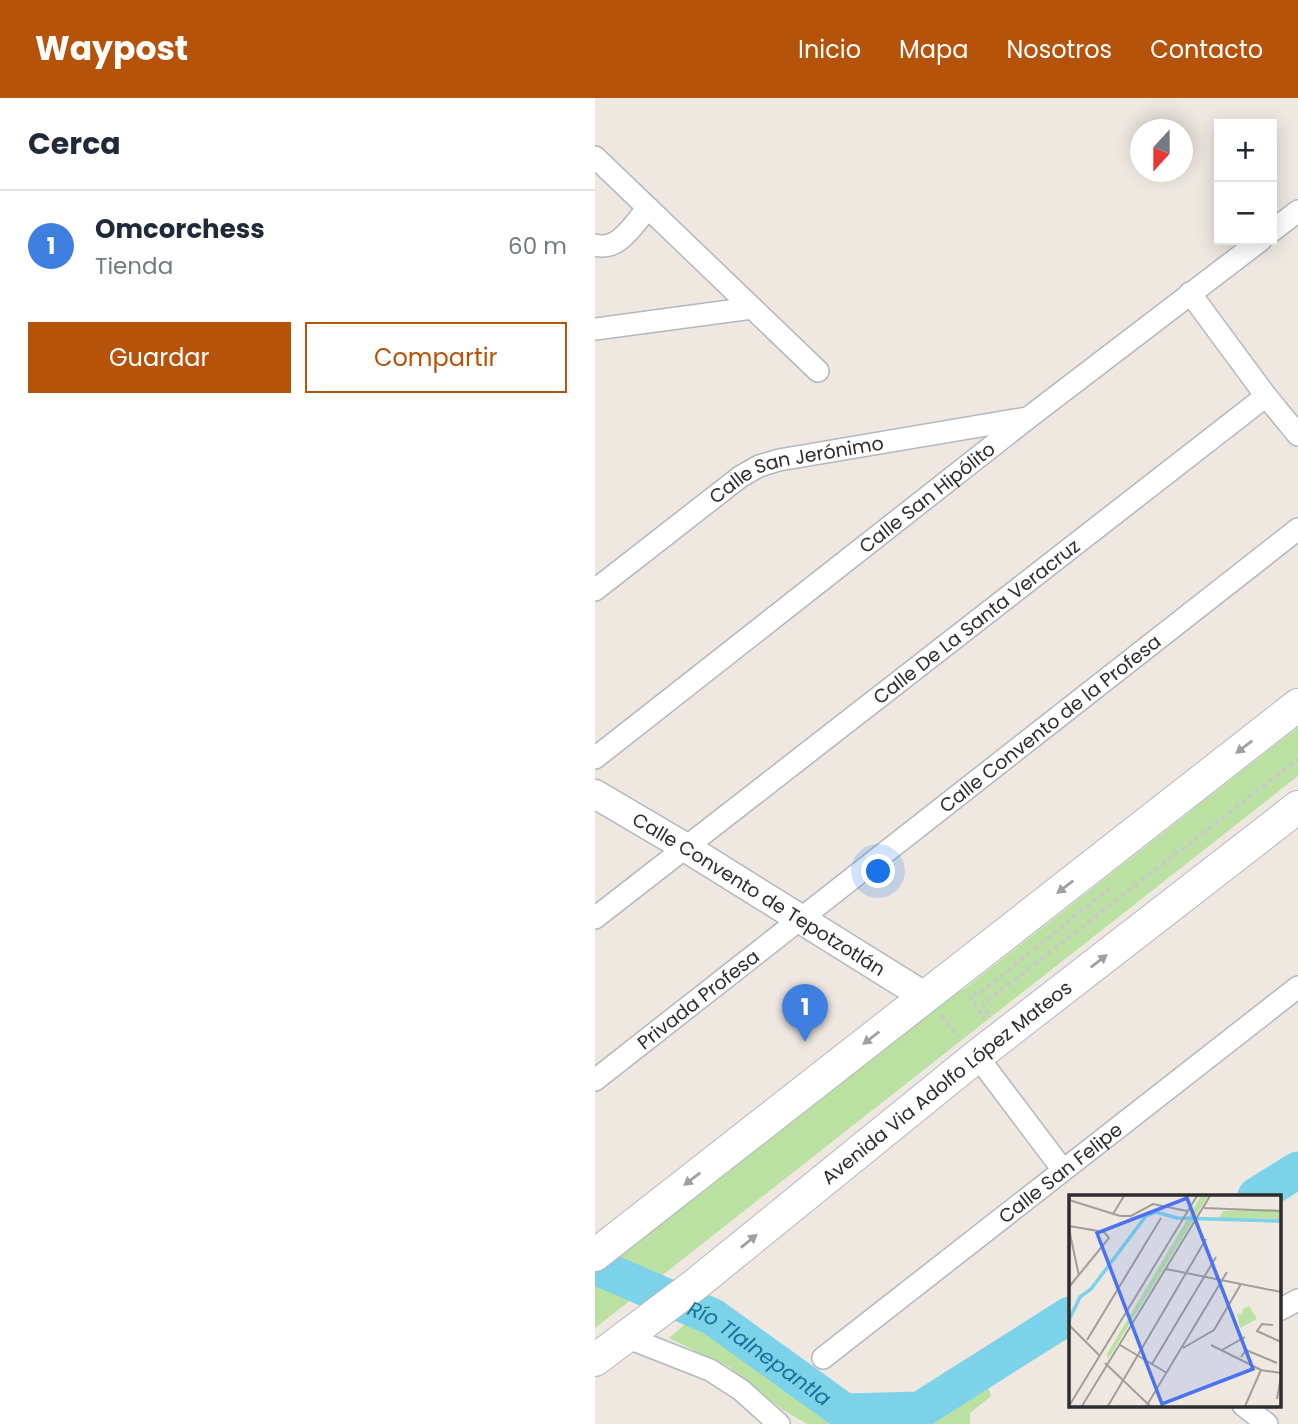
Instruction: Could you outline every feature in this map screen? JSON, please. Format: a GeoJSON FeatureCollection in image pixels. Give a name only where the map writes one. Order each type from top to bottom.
{"type":"FeatureCollection","features":[{"type":"Feature","properties":{"kind":"main road"},"geometry":{"type":"LineString","coordinates":[[595,1255],[1298,705]]}},
{"type":"Feature","properties":{"kind":"main road","name":"Avenida Via Adolfo López Mateos"},"geometry":{"type":"LineString","coordinates":[[595,1360],[696,1284],[977,1056],[1298,807]]}},
{"type":"Feature","properties":{"kind":"street"},"geometry":{"type":"LineString","coordinates":[[595,158],[818,371]]}},
{"type":"Feature","properties":{"kind":"street"},"geometry":{"type":"LineString","coordinates":[[595,245],[604,248],[618,242],[647,208]]}},
{"type":"Feature","properties":{"kind":"street"},"geometry":{"type":"LineString","coordinates":[[1277,227],[1298,211]]}},
{"type":"Feature","properties":{"kind":"street","name":"Calle San Hipólito"},"geometry":{"type":"LineString","coordinates":[[595,758],[1028,418],[1254,245]]}},
{"type":"Feature","properties":{"kind":"street"},"geometry":{"type":"LineString","coordinates":[[1190,293],[1298,435]]}},
{"type":"Feature","properties":{"kind":"street"},"geometry":{"type":"LineString","coordinates":[[595,329],[752,308]]}},
{"type":"Feature","properties":{"kind":"street","name":"Calle De La Santa Veracruz"},"geometry":{"type":"LineString","coordinates":[[595,918],[1266,396]]}},
{"type":"Feature","properties":{"kind":"street","name":"Calle San Jerónimo"},"geometry":{"type":"LineString","coordinates":[[595,590],[740,477],[759,466],[779,460],[1028,418]]}},
{"type":"Feature","properties":{"kind":"street","name":"Calle Convento de la Profesa"},"geometry":{"type":"LineString","coordinates":[[801,919],[1298,529]]}},
{"type":"Feature","properties":{"kind":"street","name":"Calle Convento de Tepotzotlán"},"geometry":{"type":"LineString","coordinates":[[595,793],[685,846],[924,996]]}},
{"type":"Feature","properties":{"kind":"street","name":"Privada Profesa"},"geometry":{"type":"LineString","coordinates":[[595,1080],[801,919]]}},
{"type":"Feature","properties":{"kind":"street","name":"Calle San Felipe"},"geometry":{"type":"LineString","coordinates":[[823,1358],[1298,987]]}},
{"type":"Feature","properties":{"kind":"street"},"geometry":{"type":"LineString","coordinates":[[977,1056],[1063,1170]]}},
{"type":"Feature","properties":{"kind":"street"},"geometry":{"type":"LineString","coordinates":[[1280,1309],[1298,1300]]}},
{"type":"Feature","properties":{"kind":"street"},"geometry":{"type":"LineString","coordinates":[[626,1337],[710,1370],[741,1390],[777,1423]]}},
{"type":"Feature","properties":{"kind":"street"},"geometry":{"type":"LineString","coordinates":[[1244,1406],[1267,1424]]}},
{"type":"Feature","properties":{"kind":"path"},"geometry":{"type":"LineString","coordinates":[[964,989],[986,1021],[990,1018],[983,1004],[1298,759]]}},
{"type":"Feature","properties":{"kind":"path"},"geometry":{"type":"LineString","coordinates":[[924,996],[977,1056]]}},
{"type":"Feature","properties":{"kind":"green space"},"geometry":{"type":"Polygon","coordinates":[[[1298,727],[1298,776],[595,1328],[595,1270],[928,1001],[964,989],[1298,727]]]}},
{"type":"Feature","properties":{"kind":"green space"},"geometry":{"type":"Polygon","coordinates":[[[690,1320],[703,1324],[847,1424],[807,1424],[783,1410],[729,1367],[669,1338],[690,1320]]]}},
{"type":"Feature","properties":{"kind":"green space"},"geometry":{"type":"Polygon","coordinates":[[[988,1386],[991,1396],[970,1413],[970,1424],[903,1424],[935,1415],[988,1386]]]}},
{"type":"Feature","properties":{"kind":"waterway","name":"Río Tlalnepantla"},"geometry":{"type":"LineString","coordinates":[[1258,1195],[1298,1170]]}},
{"type":"Feature","properties":{"kind":"waterway","name":"Río Tlalnepantla"},"geometry":{"type":"LineString","coordinates":[[595,1266],[713,1317],[845,1412],[920,1410],[1069,1316]]}},
{"type":"Feature","properties":{"kind":"place","name":"Omcorchess"},"geometry":{"type":"Point","coordinates":[805,1042]}}]}
